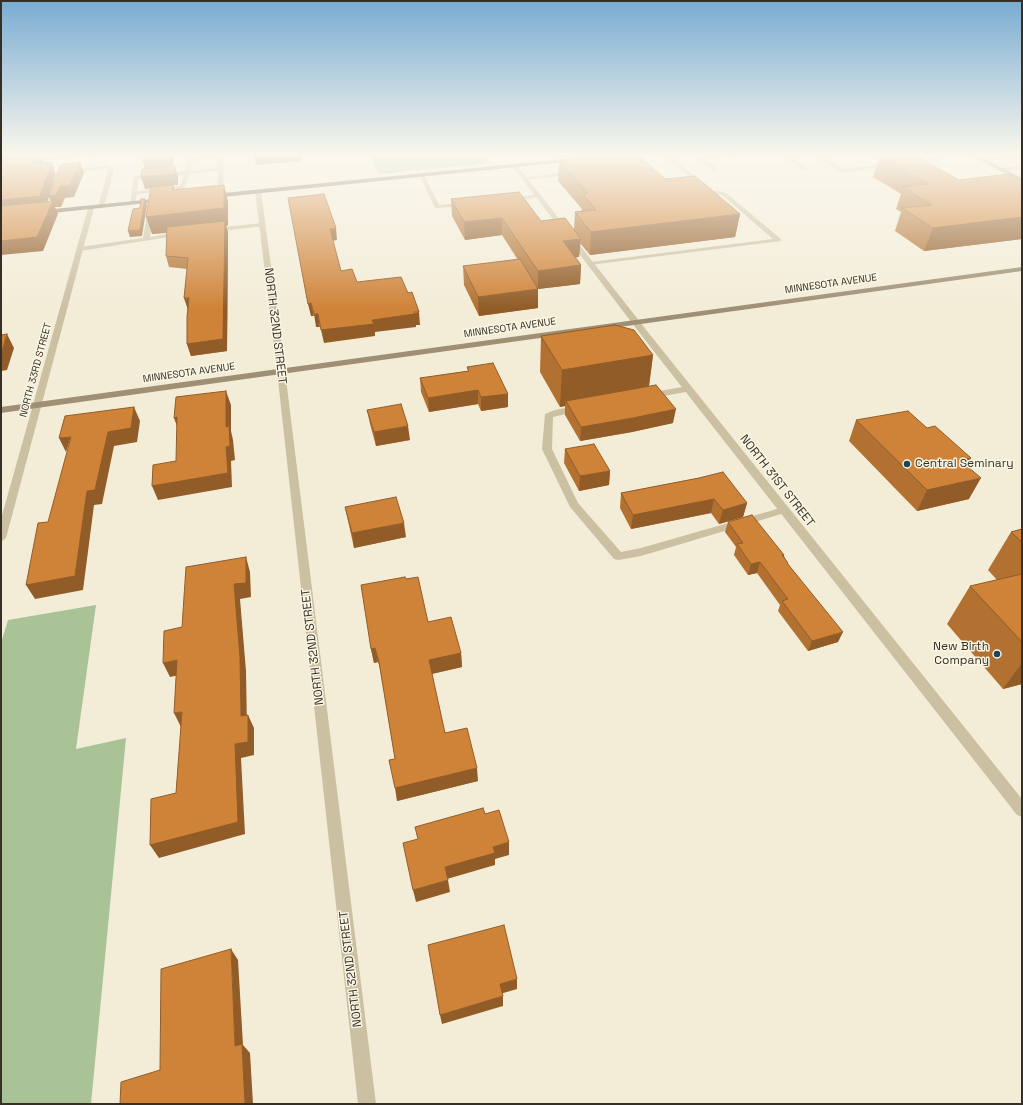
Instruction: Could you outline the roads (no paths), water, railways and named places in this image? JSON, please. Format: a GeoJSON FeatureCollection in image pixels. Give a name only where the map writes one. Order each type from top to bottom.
{"type":"FeatureCollection","features":[{"type":"Feature","properties":{"kind":"main road"},"geometry":{"type":"LineString","coordinates":[[40,213],[104,207]]}},
{"type":"Feature","properties":{"kind":"main road","name":"MINNESOTA AVENUE"},"geometry":{"type":"LineString","coordinates":[[1,410],[1022,268]]}},
{"type":"Feature","properties":{"kind":"street"},"geometry":{"type":"LineString","coordinates":[[47,212],[49,207]]}},
{"type":"Feature","properties":{"kind":"street"},"geometry":{"type":"LineString","coordinates":[[146,239],[151,207]]}},
{"type":"Feature","properties":{"kind":"street","name":"NORTH 32ND STREET"},"geometry":{"type":"LineString","coordinates":[[260,207],[281,371],[367,1104]]}},
{"type":"Feature","properties":{"kind":"street","name":"NORTH 31ST STREET"},"geometry":{"type":"LineString","coordinates":[[547,207],[635,322],[1022,810]]}},
{"type":"Feature","properties":{"kind":"street"},"geometry":{"type":"LineString","coordinates":[[591,264],[780,240],[739,207]]}},
{"type":"Feature","properties":{"kind":"street","name":"NORTH 33RD STREET"},"geometry":{"type":"LineString","coordinates":[[1,538],[91,208]]}},
{"type":"Feature","properties":{"kind":"street"},"geometry":{"type":"LineString","coordinates":[[207,231],[262,225]]}},
{"type":"Feature","properties":{"kind":"street"},"geometry":{"type":"LineString","coordinates":[[80,249],[191,233]]}},
{"type":"Feature","properties":{"kind":"street"},"geometry":{"type":"LineString","coordinates":[[634,398],[688,389]]}},
{"type":"Feature","properties":{"kind":"street"},"geometry":{"type":"LineString","coordinates":[[588,406],[558,412],[548,416],[547,449],[574,505],[618,556],[641,552],[784,510]]}},
{"type":"Feature","properties":{"kind":"place","name":"Central Seminary"},"geometry":{"type":"Point","coordinates":[907,464]}},
{"type":"Feature","properties":{"kind":"place","name":"New Birth Company"},"geometry":{"type":"Point","coordinates":[997,654]}}]}
